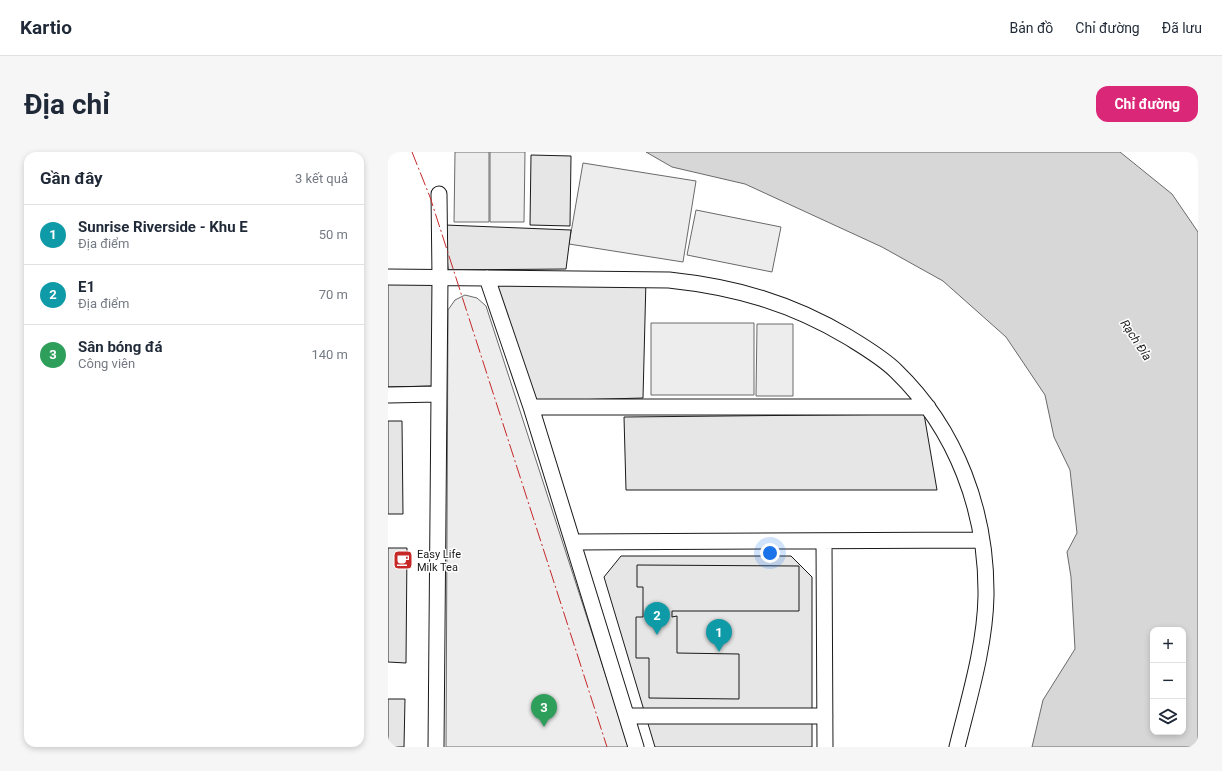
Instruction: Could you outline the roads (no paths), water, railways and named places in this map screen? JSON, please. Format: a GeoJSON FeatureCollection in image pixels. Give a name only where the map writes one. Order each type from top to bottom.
{"type":"FeatureCollection","features":[{"type":"Feature","properties":{"kind":"street"},"geometry":{"type":"LineString","coordinates":[[436,747],[440,277],[439,194]]}},
{"type":"Feature","properties":{"kind":"street"},"geometry":{"type":"LineString","coordinates":[[388,277],[669,280],[708,284],[747,293],[784,305],[825,323],[862,345],[896,371],[928,407],[949,438],[963,470],[976,508],[982,540],[986,596],[982,641],[957,747]]}},
{"type":"Feature","properties":{"kind":"street"},"geometry":{"type":"LineString","coordinates":[[487,278],[531,407],[636,747]]}},
{"type":"Feature","properties":{"kind":"street"},"geometry":{"type":"LineString","coordinates":[[388,395],[439,394]]}},
{"type":"Feature","properties":{"kind":"street"},"geometry":{"type":"LineString","coordinates":[[531,407],[928,407]]}},
{"type":"Feature","properties":{"kind":"street"},"geometry":{"type":"LineString","coordinates":[[573,542],[824,542],[982,540]]}},
{"type":"Feature","properties":{"kind":"street"},"geometry":{"type":"LineString","coordinates":[[824,542],[825,747]]}},
{"type":"Feature","properties":{"kind":"street"},"geometry":{"type":"LineString","coordinates":[[627,716],[825,716]]}},
{"type":"Feature","properties":{"kind":"water","name":"Rạch Đỉa"},"geometry":{"type":"Polygon","coordinates":[[[646,152],[1120,152],[1172,194],[1198,232],[1198,747],[1032,747],[1043,700],[1075,649],[1071,577],[1067,552],[1077,533],[1070,470],[1054,437],[1045,395],[1006,337],[943,281],[882,247],[745,184],[672,167],[646,152]]]}},
{"type":"Feature","properties":{"kind":"place","name":"Easy Life Milk Tea"},"geometry":{"type":"Point","coordinates":[403,560]}},
{"type":"Feature","properties":{"kind":"place","name":"E1"},"geometry":{"type":"Point","coordinates":[657,635]}},
{"type":"Feature","properties":{"kind":"place","name":"Sunrise Riverside - Khu E"},"geometry":{"type":"Point","coordinates":[719,652]}},
{"type":"Feature","properties":{"kind":"place","name":"Sân bóng đá"},"geometry":{"type":"Point","coordinates":[544,727]}}]}
